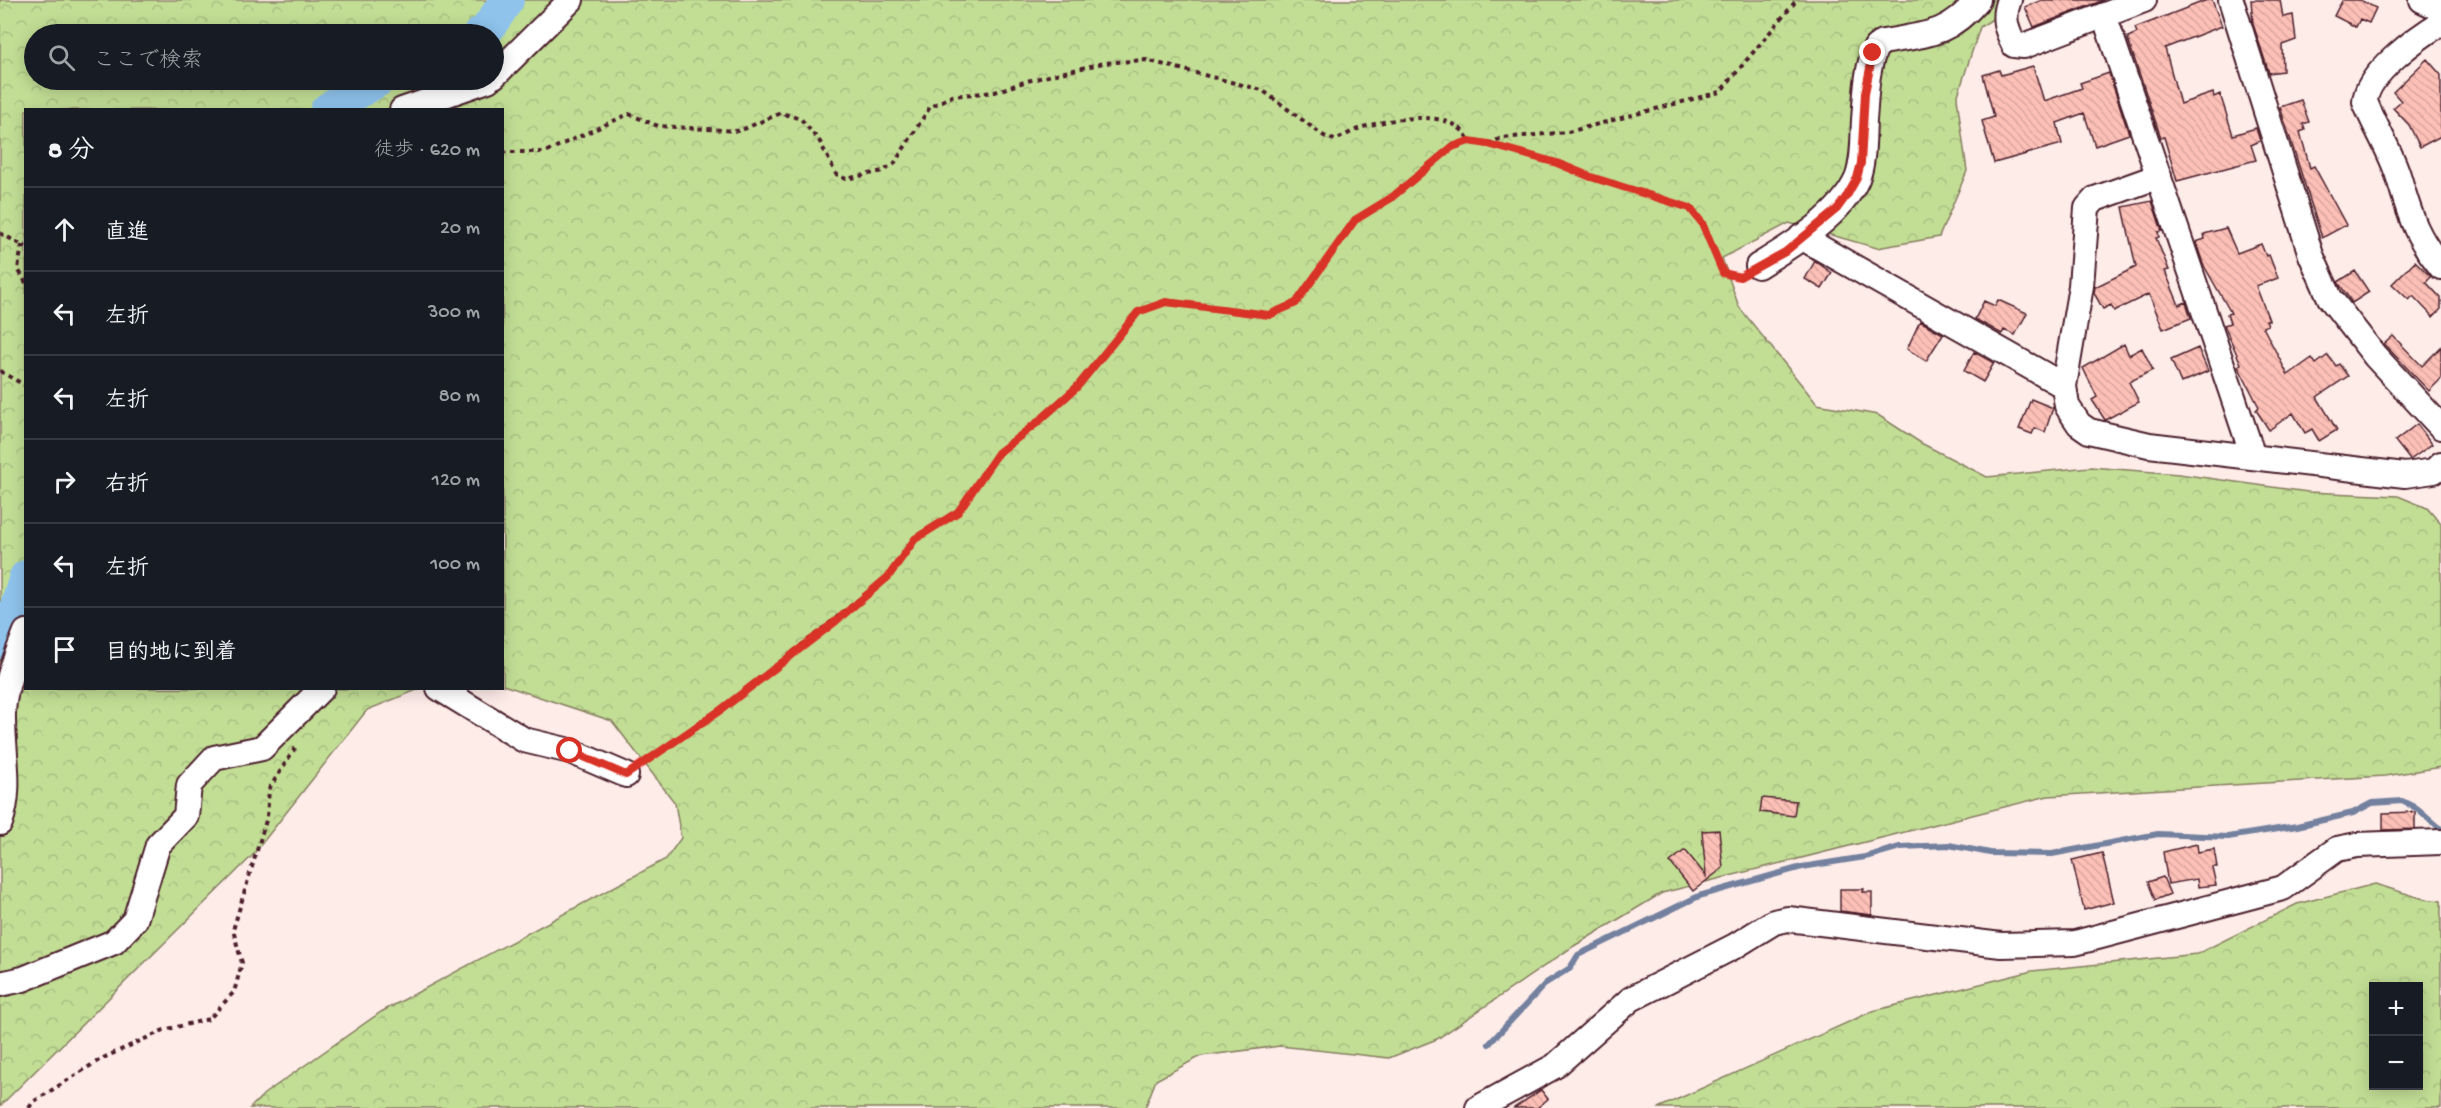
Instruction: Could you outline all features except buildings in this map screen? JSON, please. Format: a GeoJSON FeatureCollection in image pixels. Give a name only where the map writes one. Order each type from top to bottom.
{"type":"FeatureCollection","features":[{"type":"Feature","properties":{"kind":"street"},"geometry":{"type":"LineString","coordinates":[[504,66],[571,0]]}},
{"type":"Feature","properties":{"kind":"street"},"geometry":{"type":"LineString","coordinates":[[1758,266],[1785,252],[1837,209],[1857,178],[1861,163],[1865,93],[1876,47],[1883,42],[1942,32],[1964,17],[1978,0]]}},
{"type":"Feature","properties":{"kind":"street"},"geometry":{"type":"LineString","coordinates":[[2009,0],[2004,16],[2006,26],[2014,45],[2019,46],[2144,0]]}},
{"type":"Feature","properties":{"kind":"street"},"geometry":{"type":"LineString","coordinates":[[2231,0],[2311,255],[2331,298],[2376,356],[2441,426]]}},
{"type":"Feature","properties":{"kind":"street"},"geometry":{"type":"LineString","coordinates":[[2422,0],[2441,9]]}},
{"type":"Feature","properties":{"kind":"street"},"geometry":{"type":"LineString","coordinates":[[2104,15],[2253,456]]}},
{"type":"Feature","properties":{"kind":"street"},"geometry":{"type":"LineString","coordinates":[[2441,23],[2427,32],[2372,80],[2365,92],[2365,102],[2398,176],[2412,224],[2426,249],[2441,267]]}},
{"type":"Feature","properties":{"kind":"street"},"geometry":{"type":"LineString","coordinates":[[408,108],[459,90]]}},
{"type":"Feature","properties":{"kind":"street"},"geometry":{"type":"LineString","coordinates":[[2159,176],[2090,202],[2078,307],[2064,386],[2067,406],[2079,424],[2089,431],[2149,445],[2405,476],[2434,471],[2441,465]]}},
{"type":"Feature","properties":{"kind":"street"},"geometry":{"type":"LineString","coordinates":[[1801,237],[2064,386]]}},
{"type":"Feature","properties":{"kind":"street"},"geometry":{"type":"LineString","coordinates":[[0,823],[6,807],[3,711],[14,662],[24,637]]}},
{"type":"Feature","properties":{"kind":"street"},"geometry":{"type":"LineString","coordinates":[[0,984],[23,979],[114,942],[135,920],[158,845],[186,816],[189,785],[214,758],[262,748],[319,690]]}},
{"type":"Feature","properties":{"kind":"street"},"geometry":{"type":"LineString","coordinates":[[442,690],[524,740],[570,751],[626,775]]}},
{"type":"Feature","properties":{"kind":"street"},"geometry":{"type":"LineString","coordinates":[[1478,1108],[1555,1066],[1631,999],[1735,946],[1774,922],[1788,919],[2001,945],[2075,943],[2283,888],[2337,849],[2356,845],[2441,842]]}},
{"type":"Feature","properties":{"kind":"path"},"geometry":{"type":"LineString","coordinates":[[1488,144],[1502,138],[1568,132],[1720,92],[1796,1]]}},
{"type":"Feature","properties":{"kind":"path"},"geometry":{"type":"LineString","coordinates":[[504,152],[545,152],[629,114],[658,126],[739,131],[781,113],[801,119],[820,142],[836,174],[846,179],[883,171],[894,164],[930,107],[952,96],[995,92],[1027,81],[1102,63],[1146,60],[1262,90],[1324,136],[1335,140],[1370,125],[1431,118],[1453,121],[1465,131],[1469,141]]}},
{"type":"Feature","properties":{"kind":"path"},"geometry":{"type":"LineString","coordinates":[[626,775],[722,709],[836,621],[888,577],[915,539],[958,512],[998,453],[1038,422],[1077,387],[1138,312],[1166,302],[1269,315],[1296,303],[1355,220],[1391,198],[1452,147],[1469,141],[1488,144],[1557,163],[1591,177],[1690,208],[1702,223],[1723,273],[1740,277],[1758,266]]}},
{"type":"Feature","properties":{"kind":"path"},"geometry":{"type":"LineString","coordinates":[[0,233],[24,246],[18,270],[24,280]]}},
{"type":"Feature","properties":{"kind":"path"},"geometry":{"type":"LineString","coordinates":[[0,371],[24,385]]}},
{"type":"Feature","properties":{"kind":"path"},"geometry":{"type":"LineString","coordinates":[[28,1108],[33,1102],[101,1059],[164,1030],[209,1019],[234,992],[242,963],[233,930],[267,817],[269,789],[300,739]]}},
{"type":"Feature","properties":{"kind":"green space"},"geometry":{"type":"Polygon","coordinates":[[[0,0],[2022,0],[1980,27],[1957,98],[1967,171],[1939,237],[1877,248],[1789,223],[1722,258],[1739,307],[1817,404],[1878,415],[1921,443],[1987,477],[2090,467],[2179,474],[2308,492],[2398,496],[2427,508],[2441,524],[2441,767],[2385,776],[2048,796],[1662,893],[1574,946],[1437,1039],[1389,1058],[1280,1046],[1201,1056],[1156,1080],[1145,1108],[250,1108],[264,1094],[381,1012],[666,859],[681,838],[675,803],[612,721],[504,685],[504,108],[24,108],[24,690],[417,690],[367,710],[252,856],[0,1106],[0,0]]]}},
{"type":"Feature","properties":{"kind":"green space"},"geometry":{"type":"Polygon","coordinates":[[[2375,884],[2424,899],[2441,901],[2441,1108],[1658,1108],[1873,1011],[2032,971],[2197,954],[2297,904],[2375,884]]]}},
{"type":"Feature","properties":{"kind":"waterway"},"geometry":{"type":"LineString","coordinates":[[491,24],[507,0]]}},
{"type":"Feature","properties":{"kind":"waterway"},"geometry":{"type":"LineString","coordinates":[[330,108],[361,90]]}},
{"type":"Feature","properties":{"kind":"waterway"},"geometry":{"type":"LineString","coordinates":[[0,642],[10,628],[24,583]]}},
{"type":"Feature","properties":{"kind":"waterway"},"geometry":{"type":"LineString","coordinates":[[1489,1044],[1546,983],[1570,968],[1578,955],[1699,896],[1802,867],[1865,857],[1900,847],[1949,845],[1990,853],[2052,854],[2158,834],[2228,837],[2297,826],[2353,813],[2372,803],[2402,801],[2418,809],[2441,829]]}},
{"type":"Feature","properties":{"kind":"route"},"geometry":{"type":"LineString","coordinates":[[570,751],[626,775],[722,709],[836,621],[888,577],[915,539],[958,512],[998,453],[1038,422],[1077,387],[1138,312],[1166,302],[1269,315],[1296,303],[1355,220],[1391,198],[1452,147],[1469,141],[1488,144],[1557,163],[1591,177],[1690,208],[1702,223],[1723,273],[1740,277],[1770,258],[1785,252],[1837,209],[1848,194],[1857,178],[1861,163],[1865,93],[1873,53]]}}]}
